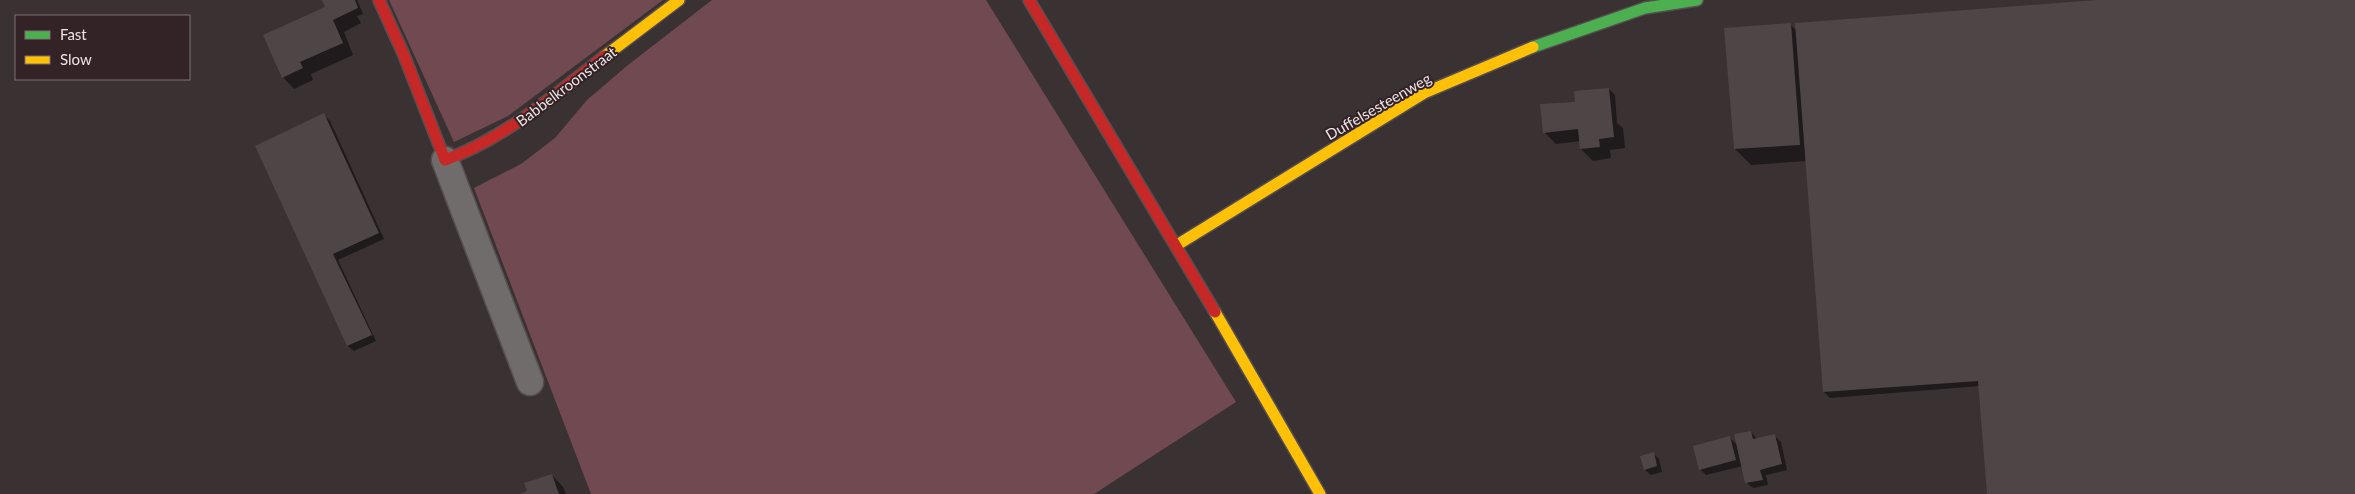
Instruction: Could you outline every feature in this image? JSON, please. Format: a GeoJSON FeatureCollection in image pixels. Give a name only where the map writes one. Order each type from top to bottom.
{"type":"FeatureCollection","features":[{"type":"Feature","properties":{"kind":"street"},"geometry":{"type":"LineString","coordinates":[[379,0],[403,53],[530,382]]}},
{"type":"Feature","properties":{"kind":"street","name":"Babbelkroonstraat"},"geometry":{"type":"LineString","coordinates":[[445,160],[467,152],[520,122],[679,0]]}},
{"type":"Feature","properties":{"kind":"street"},"geometry":{"type":"LineString","coordinates":[[1029,0],[1176,245],[1320,494]]}},
{"type":"Feature","properties":{"kind":"street","name":"Duffelsesteenweg"},"geometry":{"type":"LineString","coordinates":[[1176,245],[1424,93],[1529,48],[1645,8],[1697,0]]}},
{"type":"Feature","properties":{"kind":"shaded area"},"geometry":{"type":"Polygon","coordinates":[[[389,0],[663,0],[508,116],[454,142],[389,0]]]}},
{"type":"Feature","properties":{"kind":"shaded area"},"geometry":{"type":"Polygon","coordinates":[[[712,0],[986,0],[1236,402],[1094,494],[591,494],[474,188],[521,164],[555,138],[587,100],[628,65],[712,0]]]}},
{"type":"Feature","properties":{"kind":"building"},"geometry":{"type":"Polygon","coordinates":[[[322,0],[355,0],[358,8],[333,20],[343,43],[300,62],[303,68],[282,78],[263,35],[325,7],[322,0]]]}},
{"type":"Feature","properties":{"kind":"building"},"geometry":{"type":"Polygon","coordinates":[[[2097,0],[2355,0],[2355,494],[1987,494],[1978,381],[1823,392],[1795,23],[2097,0]]]}},
{"type":"Feature","properties":{"kind":"building"},"geometry":{"type":"Polygon","coordinates":[[[1791,23],[1800,145],[1734,149],[1724,28],[1791,23]]]}},
{"type":"Feature","properties":{"kind":"building"},"geometry":{"type":"Polygon","coordinates":[[[1609,88],[1614,137],[1599,139],[1600,147],[1580,149],[1578,129],[1543,133],[1540,104],[1575,102],[1574,91],[1609,88]]]}},
{"type":"Feature","properties":{"kind":"building"},"geometry":{"type":"Polygon","coordinates":[[[324,113],[379,233],[333,254],[372,335],[347,346],[255,146],[324,113]]]}},
{"type":"Feature","properties":{"kind":"building"},"geometry":{"type":"Polygon","coordinates":[[[1751,431],[1753,439],[1775,434],[1782,464],[1760,470],[1763,480],[1745,483],[1734,434],[1751,431]]]}},
{"type":"Feature","properties":{"kind":"building"},"geometry":{"type":"Polygon","coordinates":[[[1730,436],[1736,460],[1699,470],[1693,446],[1730,436]]]}},
{"type":"Feature","properties":{"kind":"building"},"geometry":{"type":"Polygon","coordinates":[[[1654,452],[1657,466],[1644,470],[1640,456],[1654,452]]]}},
{"type":"Feature","properties":{"kind":"building"},"geometry":{"type":"Polygon","coordinates":[[[552,474],[559,494],[519,494],[527,491],[524,483],[552,474]]]}},
{"type":"Feature","properties":{"kind":"traffic: fast"},"geometry":{"type":"LineString","coordinates":[[1533,47],[1645,8],[1697,0]]}},
{"type":"Feature","properties":{"kind":"traffic: slow"},"geometry":{"type":"LineString","coordinates":[[605,56],[679,0]]}},
{"type":"Feature","properties":{"kind":"traffic: slow"},"geometry":{"type":"LineString","coordinates":[[1177,245],[1424,93],[1533,47]]}},
{"type":"Feature","properties":{"kind":"traffic: slow"},"geometry":{"type":"LineString","coordinates":[[1215,312],[1320,494]]}},
{"type":"Feature","properties":{"kind":"traffic: jam"},"geometry":{"type":"LineString","coordinates":[[379,0],[403,53],[445,160],[467,151],[509,128],[605,56]]}},
{"type":"Feature","properties":{"kind":"traffic: jam"},"geometry":{"type":"LineString","coordinates":[[1029,0],[1215,312]]}}]}
